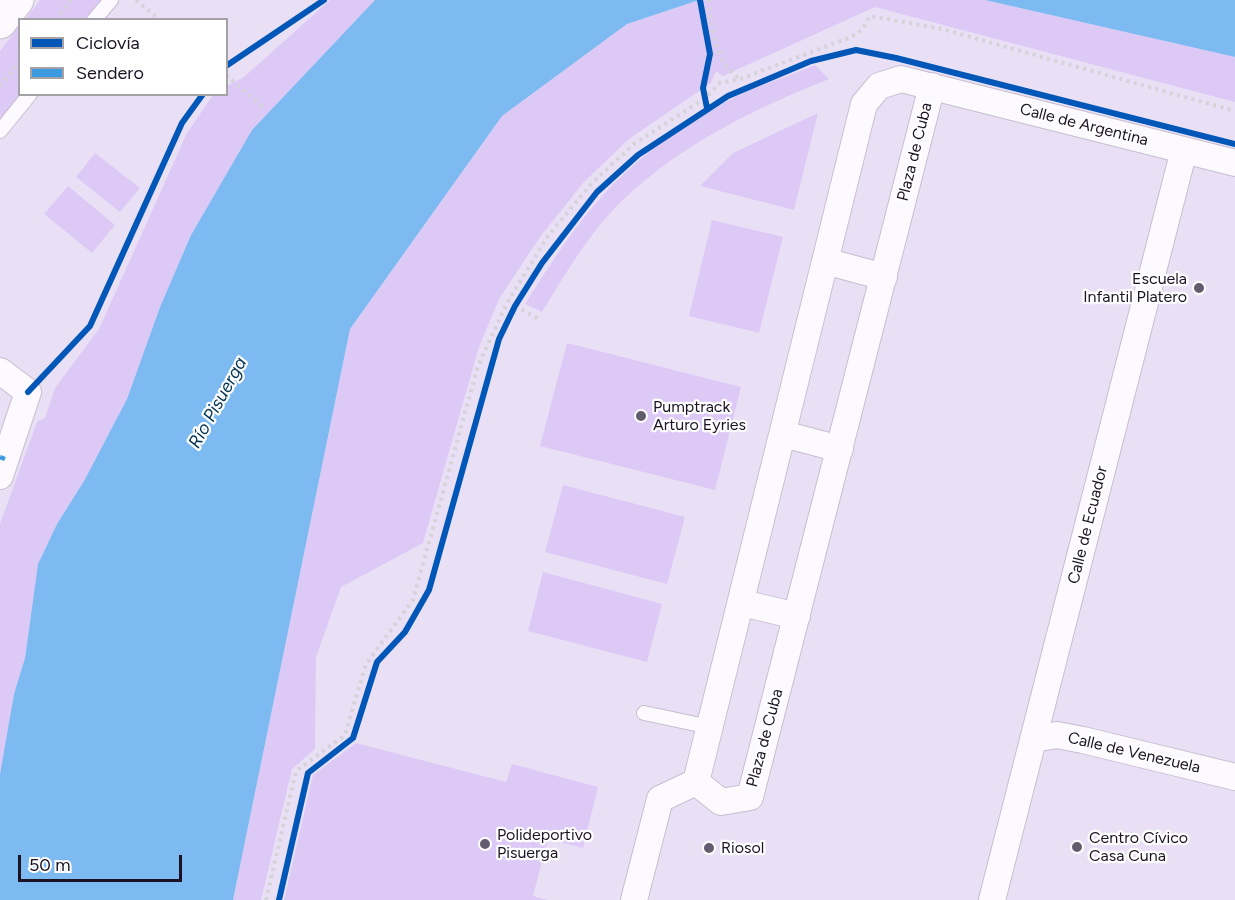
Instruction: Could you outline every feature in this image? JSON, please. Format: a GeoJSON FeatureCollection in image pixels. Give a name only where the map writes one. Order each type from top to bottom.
{"type":"FeatureCollection","features":[{"type":"Feature","properties":{"kind":"main road"},"geometry":{"type":"LineString","coordinates":[[0,22],[17,0]]}},
{"type":"Feature","properties":{"kind":"street","name":"Plaza de Cuba"},"geometry":{"type":"LineString","coordinates":[[901,79],[932,86],[750,797],[721,802],[696,782],[864,104],[879,86],[889,81],[901,79]]}},
{"type":"Feature","properties":{"kind":"street","name":"Calle de Argentina"},"geometry":{"type":"LineString","coordinates":[[932,86],[1235,163]]}},
{"type":"Feature","properties":{"kind":"street","name":"Calle de Ecuador"},"geometry":{"type":"LineString","coordinates":[[992,900],[1184,150]]}},
{"type":"Feature","properties":{"kind":"street"},"geometry":{"type":"LineString","coordinates":[[825,261],[884,277]]}},
{"type":"Feature","properties":{"kind":"street"},"geometry":{"type":"LineString","coordinates":[[0,371],[28,392],[2,464]]}},
{"type":"Feature","properties":{"kind":"street"},"geometry":{"type":"LineString","coordinates":[[783,434],[840,449]]}},
{"type":"Feature","properties":{"kind":"street"},"geometry":{"type":"LineString","coordinates":[[742,603],[797,616]]}},
{"type":"Feature","properties":{"kind":"street","name":"Calle de Venezuela"},"geometry":{"type":"LineString","coordinates":[[1033,739],[1057,735],[1235,777]]}},
{"type":"Feature","properties":{"kind":"street"},"geometry":{"type":"LineString","coordinates":[[634,900],[660,800],[696,782]]}},
{"type":"Feature","properties":{"kind":"lane"},"geometry":{"type":"LineString","coordinates":[[96,18],[111,0]]}},
{"type":"Feature","properties":{"kind":"lane"},"geometry":{"type":"LineString","coordinates":[[0,131],[28,96]]}},
{"type":"Feature","properties":{"kind":"lane"},"geometry":{"type":"LineString","coordinates":[[644,713],[710,727]]}},
{"type":"Feature","properties":{"kind":"path"},"geometry":{"type":"LineString","coordinates":[[57,18],[71,0]]}},
{"type":"Feature","properties":{"kind":"path"},"geometry":{"type":"LineString","coordinates":[[136,0],[158,18]]}},
{"type":"Feature","properties":{"kind":"path"},"geometry":{"type":"LineString","coordinates":[[700,0],[708,44]]}},
{"type":"Feature","properties":{"kind":"path"},"geometry":{"type":"LineString","coordinates":[[708,0],[718,52],[731,72],[741,79]]}},
{"type":"Feature","properties":{"kind":"path"},"geometry":{"type":"LineString","coordinates":[[266,900],[296,771],[345,735],[366,664],[413,600],[478,366],[507,303],[548,236],[592,183],[633,144],[705,98],[720,83],[741,79],[851,37],[862,30],[870,16],[942,29],[1235,111]]}},
{"type":"Feature","properties":{"kind":"path"},"geometry":{"type":"LineString","coordinates":[[0,86],[18,64]]}},
{"type":"Feature","properties":{"kind":"path"},"geometry":{"type":"LineString","coordinates":[[228,76],[266,109]]}},
{"type":"Feature","properties":{"kind":"path"},"geometry":{"type":"LineString","coordinates":[[703,88],[707,108]]}},
{"type":"Feature","properties":{"kind":"path"},"geometry":{"type":"LineString","coordinates":[[499,339],[520,298]]}},
{"type":"Feature","properties":{"kind":"path"},"geometry":{"type":"LineString","coordinates":[[515,306],[539,319]]}},
{"type":"Feature","properties":{"kind":"path"},"geometry":{"type":"LineString","coordinates":[[377,662],[384,655]]}},
{"type":"Feature","properties":{"kind":"path"},"geometry":{"type":"LineString","coordinates":[[326,759],[353,738]]}},
{"type":"Feature","properties":{"kind":"shaded area"},"geometry":{"type":"Polygon","coordinates":[[[40,0],[102,0],[87,18],[26,18],[40,0]]]}},
{"type":"Feature","properties":{"kind":"shaded area"},"geometry":{"type":"Polygon","coordinates":[[[330,0],[375,0],[252,130],[191,235],[160,307],[127,399],[84,481],[57,524],[38,564],[25,658],[14,694],[0,774],[0,524],[37,422],[45,418],[55,388],[99,329],[187,133],[212,96],[228,96],[228,85],[244,77],[330,0]]]}},
{"type":"Feature","properties":{"kind":"shaded area"},"geometry":{"type":"Polygon","coordinates":[[[699,0],[985,0],[1235,57],[1235,102],[875,7],[723,76],[716,71],[711,83],[629,139],[584,182],[540,237],[499,299],[479,347],[423,543],[341,587],[316,657],[315,749],[292,769],[261,900],[233,900],[350,329],[502,116],[627,24],[699,0]]]}},
{"type":"Feature","properties":{"kind":"shaded area"},"geometry":{"type":"Polygon","coordinates":[[[18,27],[18,96],[21,96],[0,121],[0,51],[18,27]]]}},
{"type":"Feature","properties":{"kind":"shaded area"},"geometry":{"type":"Polygon","coordinates":[[[815,65],[829,79],[746,116],[669,162],[610,213],[579,254],[542,312],[525,304],[583,219],[619,178],[635,164],[669,137],[724,103],[815,65]]]}},
{"type":"Feature","properties":{"kind":"shaded area"},"geometry":{"type":"Polygon","coordinates":[[[818,113],[794,210],[700,186],[733,153],[818,113]]]}},
{"type":"Feature","properties":{"kind":"shaded area"},"geometry":{"type":"Polygon","coordinates":[[[95,153],[140,188],[120,212],[76,177],[95,153]]]}},
{"type":"Feature","properties":{"kind":"shaded area"},"geometry":{"type":"Polygon","coordinates":[[[68,186],[115,225],[92,253],[44,214],[68,186]]]}},
{"type":"Feature","properties":{"kind":"shaded area"},"geometry":{"type":"Polygon","coordinates":[[[712,220],[783,237],[759,333],[689,316],[712,220]]]}},
{"type":"Feature","properties":{"kind":"shaded area","name":"Pumptrack Arturo Eyries"},"geometry":{"type":"Polygon","coordinates":[[[567,343],[741,387],[715,490],[540,446],[567,343]]]}},
{"type":"Feature","properties":{"kind":"shaded area"},"geometry":{"type":"Polygon","coordinates":[[[563,485],[685,517],[667,584],[545,552],[563,485]]]}},
{"type":"Feature","properties":{"kind":"shaded area"},"geometry":{"type":"Polygon","coordinates":[[[543,572],[662,604],[647,662],[528,631],[543,572]]]}},
{"type":"Feature","properties":{"kind":"shaded area"},"geometry":{"type":"Polygon","coordinates":[[[356,743],[506,782],[512,764],[598,787],[583,848],[548,839],[533,896],[548,900],[284,900],[313,775],[356,743]]]}},
{"type":"Feature","properties":{"kind":"water","name":"Río Pisuerga"},"geometry":{"type":"Polygon","coordinates":[[[375,0],[699,0],[627,24],[502,116],[350,329],[233,900],[0,900],[0,774],[14,694],[25,658],[38,564],[57,524],[84,481],[127,399],[160,307],[191,235],[252,130],[375,0]]]}},
{"type":"Feature","properties":{"kind":"water"},"geometry":{"type":"Polygon","coordinates":[[[985,0],[1235,0],[1235,57],[985,0]]]}},
{"type":"Feature","properties":{"kind":"marked path"},"geometry":{"type":"LineString","coordinates":[[0,457],[5,459]]}},
{"type":"Feature","properties":{"kind":"cycle path"},"geometry":{"type":"LineString","coordinates":[[228,65],[324,0]]}},
{"type":"Feature","properties":{"kind":"cycle path"},"geometry":{"type":"LineString","coordinates":[[700,0],[710,54],[703,88],[707,108]]}},
{"type":"Feature","properties":{"kind":"cycle path"},"geometry":{"type":"LineString","coordinates":[[279,900],[308,773],[353,738],[377,662],[405,632],[429,590],[499,339],[515,306],[542,263],[597,192],[638,155],[728,96],[811,61],[856,50],[896,58],[1235,144]]}},
{"type":"Feature","properties":{"kind":"cycle path"},"geometry":{"type":"LineString","coordinates":[[28,392],[90,326],[182,123],[202,96]]}},
{"type":"Feature","properties":{"kind":"place","name":"Escuela Infantil Platero"},"geometry":{"type":"Point","coordinates":[1199,288]}},
{"type":"Feature","properties":{"kind":"place","name":"Pumptrack Arturo Eyries"},"geometry":{"type":"Point","coordinates":[641,416]}},
{"type":"Feature","properties":{"kind":"place","name":"Polideportivo Pisuerga"},"geometry":{"type":"Point","coordinates":[485,844]}},
{"type":"Feature","properties":{"kind":"place","name":"Centro Cívico Casa Cuna"},"geometry":{"type":"Point","coordinates":[1077,847]}},
{"type":"Feature","properties":{"kind":"place","name":"Riosol"},"geometry":{"type":"Point","coordinates":[709,848]}}]}
